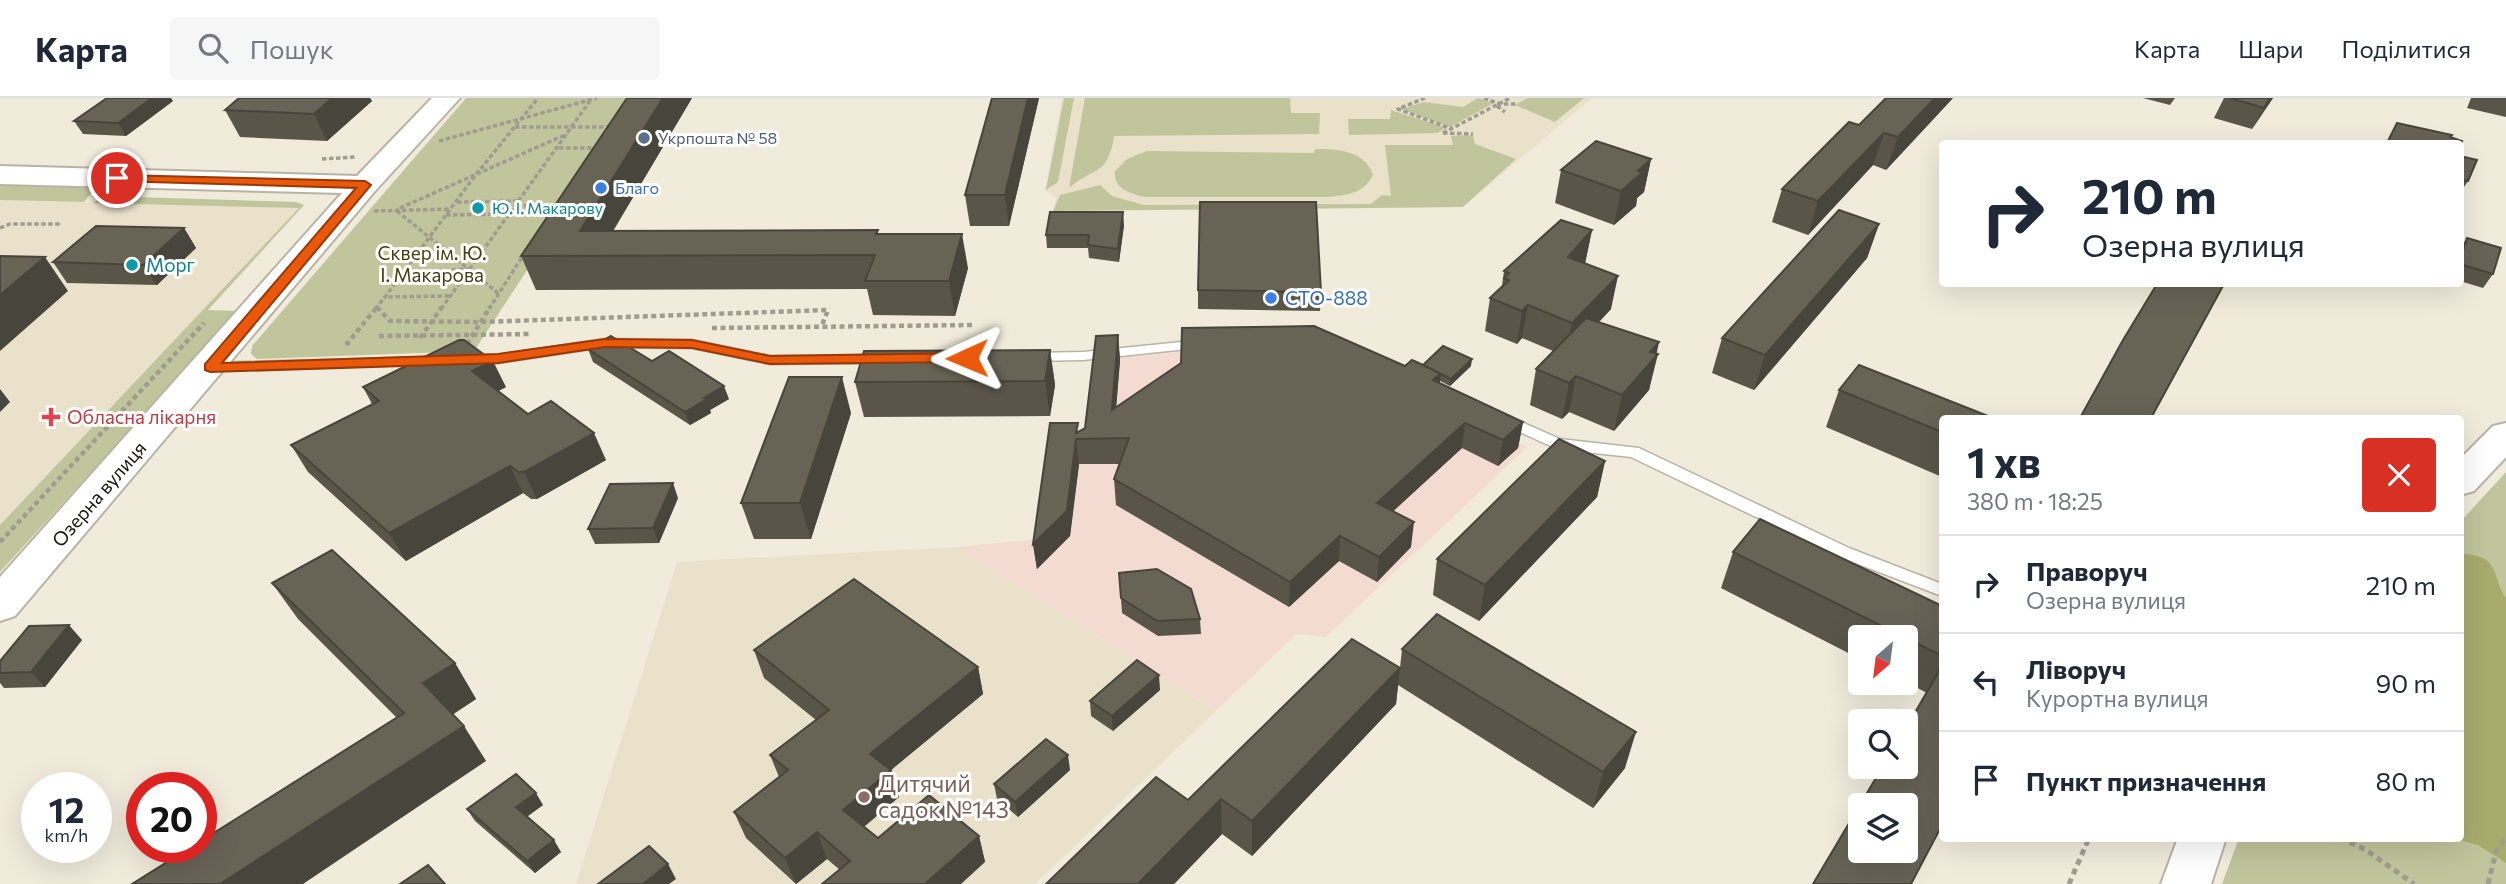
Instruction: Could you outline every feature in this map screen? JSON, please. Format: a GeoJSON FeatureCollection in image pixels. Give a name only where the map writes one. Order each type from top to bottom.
{"type":"FeatureCollection","features":[{"type":"Feature","properties":{"kind":"street","name":"Озерна вулиця"},"geometry":{"type":"LineString","coordinates":[[0,606],[210,367],[365,185],[447,98]]}},
{"type":"Feature","properties":{"kind":"street"},"geometry":{"type":"LineString","coordinates":[[0,175],[365,185]]}},
{"type":"Feature","properties":{"kind":"street"},"geometry":{"type":"LineString","coordinates":[[2464,478],[2506,435]]}},
{"type":"Feature","properties":{"kind":"street"},"geometry":{"type":"LineString","coordinates":[[2186,884],[2201,842]]}},
{"type":"Feature","properties":{"kind":"lane"},"geometry":{"type":"LineString","coordinates":[[210,367],[498,359],[605,343],[692,344],[770,360],[901,359]]}},
{"type":"Feature","properties":{"kind":"lane"},"geometry":{"type":"LineString","coordinates":[[1018,357],[1083,356],[1214,343]]}},
{"type":"Feature","properties":{"kind":"lane"},"geometry":{"type":"LineString","coordinates":[[1483,410],[1557,444],[1634,452],[1843,552],[1939,589]]}},
{"type":"Feature","properties":{"kind":"path"},"geometry":{"type":"LineString","coordinates":[[331,364],[538,98]]}},
{"type":"Feature","properties":{"kind":"path"},"geometry":{"type":"LineString","coordinates":[[1425,98],[1398,109],[1452,129]]}},
{"type":"Feature","properties":{"kind":"path"},"geometry":{"type":"LineString","coordinates":[[1485,98],[1498,105],[1505,113]]}},
{"type":"Feature","properties":{"kind":"path"},"geometry":{"type":"LineString","coordinates":[[1473,134],[1443,133],[1510,98]]}},
{"type":"Feature","properties":{"kind":"path"},"geometry":{"type":"LineString","coordinates":[[438,142],[516,124],[594,99]]}},
{"type":"Feature","properties":{"kind":"path"},"geometry":{"type":"LineString","coordinates":[[404,362],[594,99]]}},
{"type":"Feature","properties":{"kind":"path"},"geometry":{"type":"LineString","coordinates":[[1498,105],[1517,104]]}},
{"type":"Feature","properties":{"kind":"path"},"geometry":{"type":"LineString","coordinates":[[587,159],[616,117]]}},
{"type":"Feature","properties":{"kind":"path"},"geometry":{"type":"LineString","coordinates":[[516,124],[609,127]]}},
{"type":"Feature","properties":{"kind":"path"},"geometry":{"type":"LineString","coordinates":[[396,210],[567,134]]}},
{"type":"Feature","properties":{"kind":"path"},"geometry":{"type":"LineString","coordinates":[[559,148],[595,148]]}},
{"type":"Feature","properties":{"kind":"path"},"geometry":{"type":"LineString","coordinates":[[549,216],[564,194]]}},
{"type":"Feature","properties":{"kind":"path"},"geometry":{"type":"LineString","coordinates":[[456,202],[520,201]]}},
{"type":"Feature","properties":{"kind":"path"},"geometry":{"type":"LineString","coordinates":[[516,206],[556,205]]}},
{"type":"Feature","properties":{"kind":"path"},"geometry":{"type":"LineString","coordinates":[[396,210],[451,209]]}},
{"type":"Feature","properties":{"kind":"path"},"geometry":{"type":"LineString","coordinates":[[396,210],[498,293]]}},
{"type":"Feature","properties":{"kind":"path"},"geometry":{"type":"LineString","coordinates":[[446,215],[510,214]]}},
{"type":"Feature","properties":{"kind":"path"},"geometry":{"type":"LineString","coordinates":[[0,228],[10,224],[60,225]]}},
{"type":"Feature","properties":{"kind":"path"},"geometry":{"type":"LineString","coordinates":[[457,360],[527,249]]}},
{"type":"Feature","properties":{"kind":"path"},"geometry":{"type":"LineString","coordinates":[[402,273],[470,268]]}},
{"type":"Feature","properties":{"kind":"path"},"geometry":{"type":"LineString","coordinates":[[385,297],[450,296]]}},
{"type":"Feature","properties":{"kind":"path"},"geometry":{"type":"LineString","coordinates":[[377,307],[390,321],[482,322],[828,310],[822,325]]}},
{"type":"Feature","properties":{"kind":"path"},"geometry":{"type":"LineString","coordinates":[[0,542],[207,320]]}},
{"type":"Feature","properties":{"kind":"path"},"geometry":{"type":"LineString","coordinates":[[2488,884],[2496,852],[2506,837]]}},
{"type":"Feature","properties":{"kind":"path"},"geometry":{"type":"LineString","coordinates":[[2069,884],[2087,842]]}},
{"type":"Feature","properties":{"kind":"path"},"geometry":{"type":"LineString","coordinates":[[2349,842],[2366,850],[2414,884]]}},
{"type":"Feature","properties":{"kind":"shaded area"},"geometry":{"type":"Polygon","coordinates":[[[1062,98],[1592,98],[1463,207],[1053,211],[1056,198],[1045,190],[1062,98]]]}},
{"type":"Feature","properties":{"kind":"shaded area","name":"Обласна лікарня"},"geometry":{"type":"Polygon","coordinates":[[[0,200],[300,208],[0,525],[0,200]]]}},
{"type":"Feature","properties":{"kind":"shaded area"},"geometry":{"type":"Polygon","coordinates":[[[1314,349],[1527,447],[1326,637],[1296,634],[1216,711],[957,547],[1038,539],[1051,446],[1087,445],[1098,360],[1180,352],[1314,349]]]}},
{"type":"Feature","properties":{"kind":"shaded area","name":"Дитячий садок №143"},"geometry":{"type":"Polygon","coordinates":[[[957,547],[1216,711],[1035,884],[576,884],[677,562],[957,547]]]}},
{"type":"Feature","properties":{"kind":"green space","name":"Сквер ім. Ю. І. Макарова"},"geometry":{"type":"Polygon","coordinates":[[[466,98],[640,98],[474,351],[257,359],[251,354],[252,346],[466,98]]]}},
{"type":"Feature","properties":{"kind":"green space"},"geometry":{"type":"Polygon","coordinates":[[[1064,98],[1074,98],[1058,182],[1046,190],[1064,98]]]}},
{"type":"Feature","properties":{"kind":"green space"},"geometry":{"type":"Polygon","coordinates":[[[1085,98],[1290,98],[1291,113],[1320,113],[1319,134],[1114,136],[1104,164],[1069,188],[1085,98]]]}},
{"type":"Feature","properties":{"kind":"green space"},"geometry":{"type":"Polygon","coordinates":[[[1478,98],[1494,103],[1450,127],[1401,109],[1424,102],[1463,107],[1478,98]]]}},
{"type":"Feature","properties":{"kind":"green space"},"geometry":{"type":"Polygon","coordinates":[[[1528,98],[1584,98],[1555,122],[1515,105],[1528,98]]]}},
{"type":"Feature","properties":{"kind":"green space"},"geometry":{"type":"Polygon","coordinates":[[[1391,110],[1447,128],[1437,133],[1349,135],[1348,119],[1390,119],[1391,110]]]}},
{"type":"Feature","properties":{"kind":"green space"},"geometry":{"type":"Polygon","coordinates":[[[1473,135],[1475,144],[1516,159],[1463,207],[1053,211],[1060,195],[1100,185],[1112,196],[1144,205],[1371,204],[1382,195],[1391,196],[1385,145],[1453,145],[1451,136],[1473,135]]]}},
{"type":"Feature","properties":{"kind":"green space"},"geometry":{"type":"Polygon","coordinates":[[[1315,149],[1341,151],[1357,156],[1364,160],[1373,175],[1360,190],[1328,197],[1146,197],[1124,190],[1115,177],[1115,171],[1127,159],[1147,151],[1314,153],[1315,149]]]}},
{"type":"Feature","properties":{"kind":"green space"},"geometry":{"type":"Polygon","coordinates":[[[0,183],[88,186],[93,191],[84,202],[0,200],[0,183]]]}},
{"type":"Feature","properties":{"kind":"green space"},"geometry":{"type":"Polygon","coordinates":[[[104,196],[296,202],[304,205],[208,310],[238,311],[0,572],[0,525],[299,208],[93,203],[104,196]]]}},
{"type":"Feature","properties":{"kind":"green space"},"geometry":{"type":"Polygon","coordinates":[[[2506,472],[2506,884],[2222,884],[2238,842],[2464,842],[2464,518],[2506,472]]]}},
{"type":"Feature","properties":{"kind":"green space"},"geometry":{"type":"Polygon","coordinates":[[[2464,554],[2483,558],[2489,563],[2506,598],[2506,863],[2478,845],[2464,841],[2464,554]]]}},
{"type":"Feature","properties":{"kind":"building"},"geometry":{"type":"Polygon","coordinates":[[[107,98],[152,98],[118,123],[74,121],[107,98]]]}},
{"type":"Feature","properties":{"kind":"building"},"geometry":{"type":"Polygon","coordinates":[[[239,98],[332,98],[314,114],[225,110],[239,98]]]}},
{"type":"Feature","properties":{"kind":"building"},"geometry":{"type":"Polygon","coordinates":[[[627,98],[663,98],[580,231],[878,230],[876,234],[962,234],[949,281],[865,281],[875,255],[521,256],[627,98]]]}},
{"type":"Feature","properties":{"kind":"building"},"geometry":{"type":"Polygon","coordinates":[[[992,98],[1028,98],[1005,195],[965,195],[992,98]]]}},
{"type":"Feature","properties":{"kind":"building"},"geometry":{"type":"Polygon","coordinates":[[[1886,98],[1935,98],[1898,137],[1884,133],[1818,201],[1782,189],[1849,122],[1859,125],[1886,98]]]}},
{"type":"Feature","properties":{"kind":"building"},"geometry":{"type":"Polygon","coordinates":[[[2230,98],[2270,98],[2264,108],[2230,98]]]}},
{"type":"Feature","properties":{"kind":"building"},"geometry":{"type":"Polygon","coordinates":[[[2397,123],[2452,135],[2450,137],[2459,140],[2388,140],[2397,123]]]}},
{"type":"Feature","properties":{"kind":"building"},"geometry":{"type":"Polygon","coordinates":[[[1596,141],[1651,159],[1638,171],[1643,172],[1621,191],[1561,170],[1596,141]]]}},
{"type":"Feature","properties":{"kind":"building"},"geometry":{"type":"Polygon","coordinates":[[[2464,157],[2477,160],[2468,181],[2464,180],[2464,157]]]}},
{"type":"Feature","properties":{"kind":"building"},"geometry":{"type":"Polygon","coordinates":[[[1200,202],[1316,202],[1321,292],[1198,290],[1200,202]]]}},
{"type":"Feature","properties":{"kind":"building"},"geometry":{"type":"Polygon","coordinates":[[[1839,210],[1879,224],[1765,355],[1722,338],[1839,210]]]}},
{"type":"Feature","properties":{"kind":"building"},"geometry":{"type":"Polygon","coordinates":[[[1050,212],[1123,212],[1118,249],[1088,245],[1089,235],[1046,235],[1050,212]]]}},
{"type":"Feature","properties":{"kind":"building"},"geometry":{"type":"Polygon","coordinates":[[[1561,220],[1592,230],[1568,257],[1618,276],[1572,323],[1528,305],[1522,311],[1490,298],[1509,280],[1504,278],[1509,273],[1504,271],[1561,220]]]}},
{"type":"Feature","properties":{"kind":"building"},"geometry":{"type":"Polygon","coordinates":[[[96,226],[184,228],[143,265],[53,262],[96,226]]]}},
{"type":"Feature","properties":{"kind":"building"},"geometry":{"type":"Polygon","coordinates":[[[2467,238],[2501,248],[2493,274],[2464,265],[2467,238]]]}},
{"type":"Feature","properties":{"kind":"building"},"geometry":{"type":"Polygon","coordinates":[[[0,256],[45,257],[0,295],[0,256]]]}},
{"type":"Feature","properties":{"kind":"building"},"geometry":{"type":"Polygon","coordinates":[[[2155,287],[2222,287],[2153,415],[2082,415],[2155,287]]]}},
{"type":"Feature","properties":{"kind":"building"},"geometry":{"type":"Polygon","coordinates":[[[1586,318],[1659,342],[1650,352],[1658,354],[1622,395],[1576,376],[1569,383],[1536,369],[1586,318]]]}},
{"type":"Feature","properties":{"kind":"building"},"geometry":{"type":"Polygon","coordinates":[[[1314,326],[1405,366],[1412,360],[1441,373],[1433,380],[1523,422],[1503,440],[1465,423],[1377,503],[1414,522],[1379,557],[1340,536],[1290,582],[1114,479],[1129,438],[1076,439],[1067,511],[1033,544],[1050,423],[1078,423],[1076,433],[1085,428],[1096,336],[1118,335],[1112,410],[1181,363],[1182,328],[1314,326]]]}},
{"type":"Feature","properties":{"kind":"building"},"geometry":{"type":"Polygon","coordinates":[[[611,336],[652,361],[669,351],[724,386],[685,412],[588,349],[611,336]]]}},
{"type":"Feature","properties":{"kind":"building"},"geometry":{"type":"Polygon","coordinates":[[[459,340],[464,340],[493,361],[472,371],[528,414],[551,401],[594,433],[524,472],[518,472],[510,466],[389,533],[291,445],[379,401],[363,387],[459,340]]]}},
{"type":"Feature","properties":{"kind":"building"},"geometry":{"type":"Polygon","coordinates":[[[1443,346],[1472,359],[1451,379],[1423,365],[1443,346]]]}},
{"type":"Feature","properties":{"kind":"building"},"geometry":{"type":"Polygon","coordinates":[[[1050,350],[1045,381],[855,382],[864,351],[1050,350]]]}},
{"type":"Feature","properties":{"kind":"building"},"geometry":{"type":"Polygon","coordinates":[[[1859,365],[1985,415],[1939,415],[1939,431],[1839,390],[1859,365]]]}},
{"type":"Feature","properties":{"kind":"building"},"geometry":{"type":"Polygon","coordinates":[[[789,377],[842,377],[800,503],[741,503],[789,377]]]}},
{"type":"Feature","properties":{"kind":"building"},"geometry":{"type":"Polygon","coordinates":[[[1559,439],[1605,461],[1485,585],[1437,559],[1559,439]]]}},
{"type":"Feature","properties":{"kind":"building"},"geometry":{"type":"Polygon","coordinates":[[[673,483],[653,528],[588,529],[610,484],[673,483]]]}},
{"type":"Feature","properties":{"kind":"building"},"geometry":{"type":"Polygon","coordinates":[[[1760,519],[1939,605],[1939,655],[1918,644],[1918,625],[1880,625],[1733,552],[1760,519]]]}},
{"type":"Feature","properties":{"kind":"building"},"geometry":{"type":"Polygon","coordinates":[[[332,550],[455,663],[423,683],[464,726],[220,884],[132,884],[165,863],[217,863],[217,831],[404,713],[272,583],[332,550]]]}},
{"type":"Feature","properties":{"kind":"building"},"geometry":{"type":"Polygon","coordinates":[[[1157,569],[1191,589],[1200,619],[1157,621],[1121,598],[1119,573],[1157,569]]]}},
{"type":"Feature","properties":{"kind":"building"},"geometry":{"type":"Polygon","coordinates":[[[854,579],[978,667],[870,754],[891,770],[843,810],[878,838],[929,795],[979,836],[925,884],[822,884],[850,861],[817,832],[785,858],[734,812],[788,770],[770,755],[829,710],[754,650],[854,579]]]}},
{"type":"Feature","properties":{"kind":"building"},"geometry":{"type":"Polygon","coordinates":[[[1437,614],[1636,732],[1603,772],[1402,649],[1437,614]]]}},
{"type":"Feature","properties":{"kind":"building"},"geometry":{"type":"Polygon","coordinates":[[[69,625],[31,672],[0,673],[0,661],[29,626],[69,625]]]}},
{"type":"Feature","properties":{"kind":"building"},"geometry":{"type":"Polygon","coordinates":[[[1352,639],[1400,668],[1252,821],[1221,799],[1138,884],[1046,884],[1156,777],[1188,800],[1352,639]]]}},
{"type":"Feature","properties":{"kind":"building"},"geometry":{"type":"Polygon","coordinates":[[[1137,660],[1159,675],[1112,716],[1090,701],[1137,660]]]}},
{"type":"Feature","properties":{"kind":"building"},"geometry":{"type":"Polygon","coordinates":[[[1939,671],[1939,831],[1911,884],[1813,884],[1848,825],[1848,863],[1918,863],[1918,793],[1867,793],[1875,779],[1918,779],[1917,709],[1939,671]]]}},
{"type":"Feature","properties":{"kind":"building"},"geometry":{"type":"Polygon","coordinates":[[[1046,739],[1068,755],[1015,802],[994,784],[1046,739]]]}},
{"type":"Feature","properties":{"kind":"building"},"geometry":{"type":"Polygon","coordinates":[[[516,774],[536,793],[516,807],[554,840],[527,861],[467,809],[516,774]]]}},
{"type":"Feature","properties":{"kind":"building"},"geometry":{"type":"Polygon","coordinates":[[[649,846],[668,864],[643,884],[598,884],[649,846]]]}},
{"type":"Feature","properties":{"kind":"building"},"geometry":{"type":"Polygon","coordinates":[[[428,865],[445,884],[400,884],[428,865]]]}},
{"type":"Feature","properties":{"kind":"place","name":"Укрпошта № 58"},"geometry":{"type":"Point","coordinates":[644,138]}},
{"type":"Feature","properties":{"kind":"place","name":"Благо"},"geometry":{"type":"Point","coordinates":[601,188]}},
{"type":"Feature","properties":{"kind":"place","name":"Ю. І. Макарову"},"geometry":{"type":"Point","coordinates":[478,208]}},
{"type":"Feature","properties":{"kind":"place","name":"Морг"},"geometry":{"type":"Point","coordinates":[132,265]}},
{"type":"Feature","properties":{"kind":"place","name":"СТО-888"},"geometry":{"type":"Point","coordinates":[1271,298]}},
{"type":"Feature","properties":{"kind":"place","name":"Обласна лікарня"},"geometry":{"type":"Point","coordinates":[51,417]}},
{"type":"Feature","properties":{"kind":"place","name":"Дитячий садок №143"},"geometry":{"type":"Point","coordinates":[864,797]}},
{"type":"Feature","properties":{"kind":"route"},"geometry":{"type":"LineString","coordinates":[[117,178],[365,185],[210,367],[498,359],[605,343],[692,344],[770,360],[967,358]]}}]}
